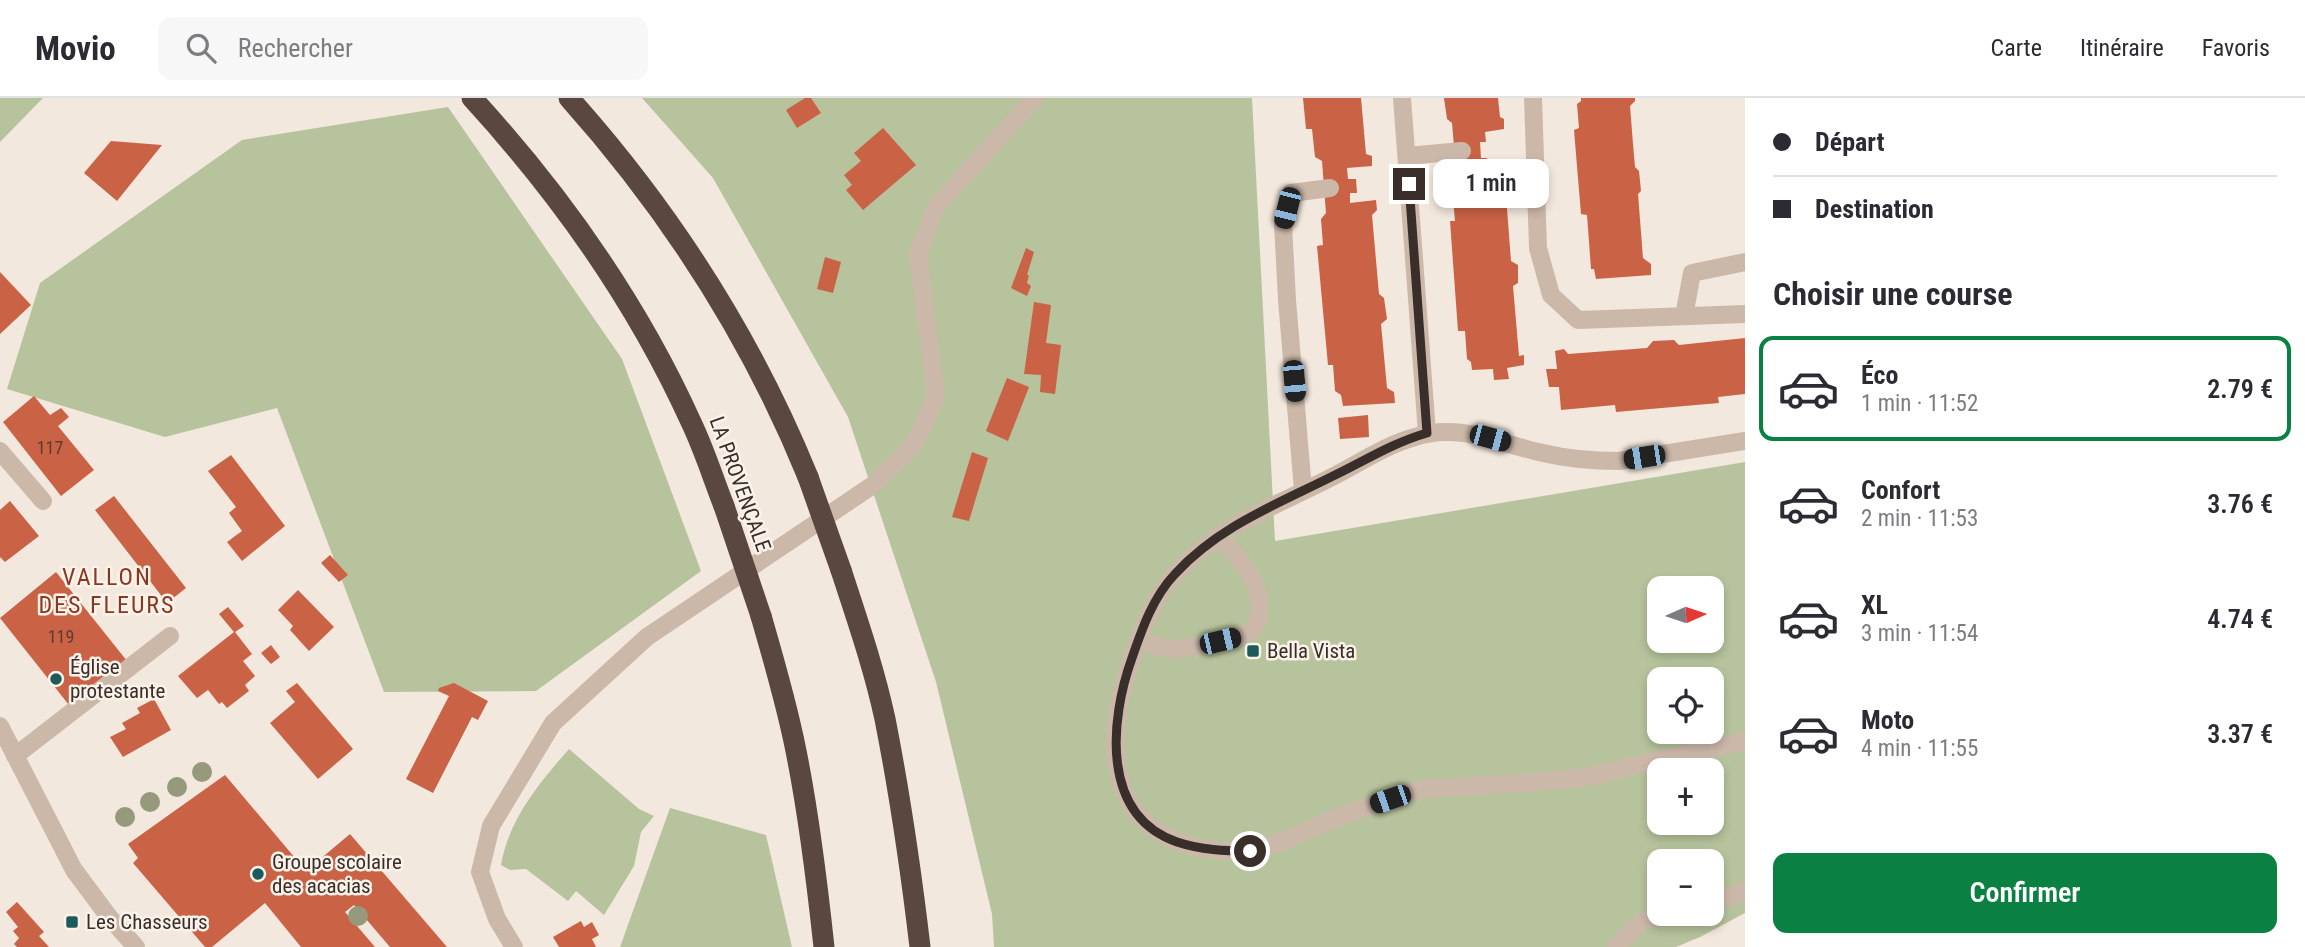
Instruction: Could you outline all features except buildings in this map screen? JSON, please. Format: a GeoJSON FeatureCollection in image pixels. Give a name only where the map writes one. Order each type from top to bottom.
{"type":"FeatureCollection","features":[{"type":"Feature","properties":{"kind":"highway","name":"LA PROVENÇALE"},"geometry":{"type":"LineString","coordinates":[[472,98],[554,195],[608,271],[653,346],[692,423],[724,506],[761,616],[796,751],[815,867],[824,947]]}},
{"type":"Feature","properties":{"kind":"highway"},"geometry":{"type":"LineString","coordinates":[[569,98],[599,131],[687,247],[744,340],[783,416],[808,477],[868,654],[884,718],[908,846],[920,947]]}},
{"type":"Feature","properties":{"kind":"street"},"geometry":{"type":"LineString","coordinates":[[514,947],[497,919],[480,872],[491,826],[553,723],[647,637],[873,485],[914,445],[936,396],[918,254],[936,206],[1035,98]]}},
{"type":"Feature","properties":{"kind":"street"},"geometry":{"type":"LineString","coordinates":[[1402,98],[1427,433]]}},
{"type":"Feature","properties":{"kind":"street"},"geometry":{"type":"LineString","coordinates":[[1532,98],[1538,248],[1551,295],[1578,320],[1745,314]]}},
{"type":"Feature","properties":{"kind":"street"},"geometry":{"type":"LineString","coordinates":[[1407,156],[1462,151]]}},
{"type":"Feature","properties":{"kind":"street"},"geometry":{"type":"LineString","coordinates":[[1303,490],[1283,224],[1291,193],[1330,188]]}},
{"type":"Feature","properties":{"kind":"street"},"geometry":{"type":"LineString","coordinates":[[1684,316],[1692,273],[1745,262]]}},
{"type":"Feature","properties":{"kind":"street"},"geometry":{"type":"LineString","coordinates":[[1745,441],[1619,461],[1597,461],[1542,453],[1460,431],[1427,433],[1391,445],[1242,520],[1219,535],[1174,575],[1161,592],[1139,639],[1119,699],[1116,760],[1126,798],[1138,816],[1157,831],[1175,842],[1200,848],[1250,851],[1267,847],[1338,817],[1415,790],[1583,777],[1745,741]]}},
{"type":"Feature","properties":{"kind":"street"},"geometry":{"type":"LineString","coordinates":[[0,451],[43,501]]}},
{"type":"Feature","properties":{"kind":"street"},"geometry":{"type":"LineString","coordinates":[[1139,639],[1157,647],[1182,650],[1238,637],[1253,630],[1259,610],[1257,587],[1219,535]]}},
{"type":"Feature","properties":{"kind":"street"},"geometry":{"type":"LineString","coordinates":[[15,756],[170,636]]}},
{"type":"Feature","properties":{"kind":"street"},"geometry":{"type":"LineString","coordinates":[[0,726],[74,870],[109,917],[136,947]]}},
{"type":"Feature","properties":{"kind":"street"},"geometry":{"type":"LineString","coordinates":[[1724,898],[1745,891]]}},
{"type":"Feature","properties":{"kind":"street"},"geometry":{"type":"LineString","coordinates":[[1616,947],[1640,923],[1647,920]]}},
{"type":"Feature","properties":{"kind":"green space"},"geometry":{"type":"Polygon","coordinates":[[[0,98],[43,98],[0,142],[0,98]]]}},
{"type":"Feature","properties":{"kind":"green space"},"geometry":{"type":"Polygon","coordinates":[[[642,98],[1252,98],[1275,541],[1745,462],[1745,913],[1724,924],[1724,849],[1647,849],[1647,926],[1721,926],[1676,947],[994,947],[992,914],[936,682],[848,417],[713,178],[642,98]]]}},
{"type":"Feature","properties":{"kind":"green space"},"geometry":{"type":"Polygon","coordinates":[[[448,107],[622,359],[701,571],[536,691],[384,692],[277,408],[165,437],[7,389],[40,283],[242,140],[448,107]]]}},
{"type":"Feature","properties":{"kind":"green space"},"geometry":{"type":"Polygon","coordinates":[[[569,749],[639,809],[654,816],[641,832],[634,866],[604,915],[576,891],[568,901],[526,869],[510,870],[501,865],[518,817],[536,789],[569,749]]]}},
{"type":"Feature","properties":{"kind":"green space"},"geometry":{"type":"Polygon","coordinates":[[[670,808],[766,835],[792,947],[620,947],[670,808]]]}},
{"type":"Feature","properties":{"kind":"place","name":"Bella Vista"},"geometry":{"type":"Point","coordinates":[1253,651]}},
{"type":"Feature","properties":{"kind":"place","name":"Église protestante"},"geometry":{"type":"Point","coordinates":[56,679]}},
{"type":"Feature","properties":{"kind":"place","name":"Groupe scolaire des acacias"},"geometry":{"type":"Point","coordinates":[258,874]}},
{"type":"Feature","properties":{"kind":"place","name":"Les Chasseurs"},"geometry":{"type":"Point","coordinates":[72,922]}},
{"type":"Feature","properties":{"kind":"district","name":"VALLON DES FLEURS"},"geometry":{"type":"Point","coordinates":[107,591]}},
{"type":"Feature","properties":{"kind":"route"},"geometry":{"type":"LineString","coordinates":[[1250,851],[1223,851],[1175,842],[1138,816],[1126,798],[1116,760],[1119,699],[1139,639],[1161,592],[1174,575],[1206,545],[1242,520],[1391,445],[1427,433],[1409,184]]}}]}
